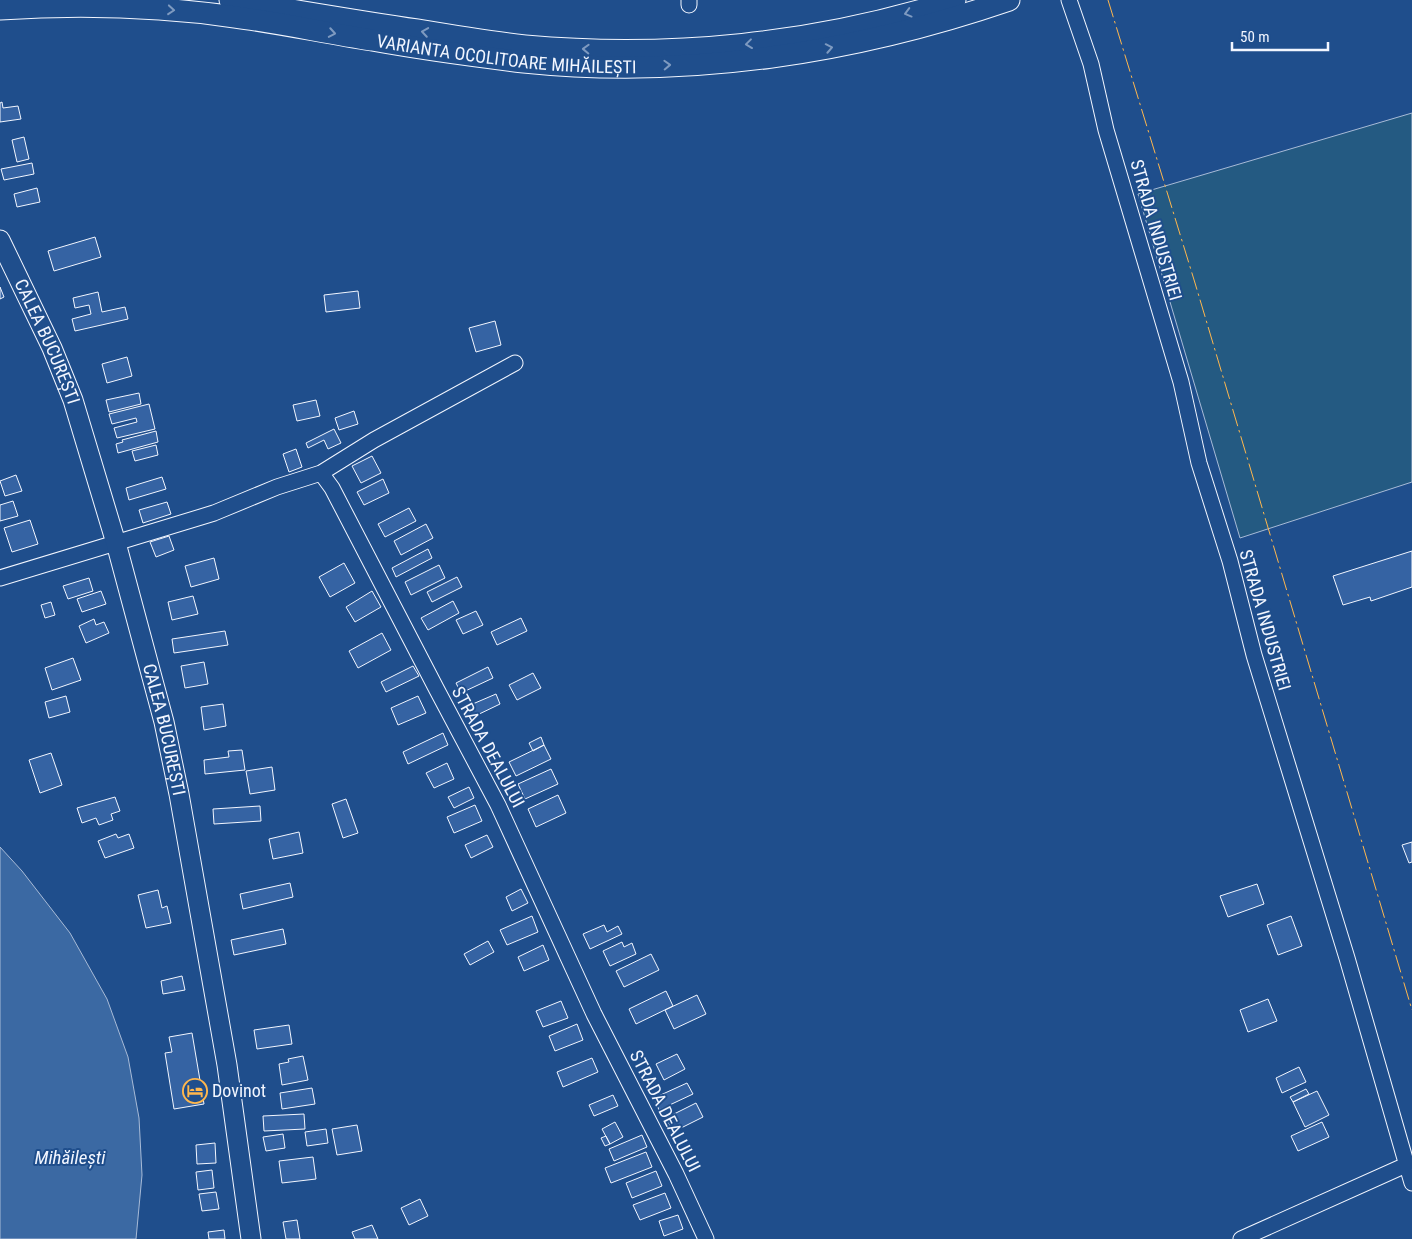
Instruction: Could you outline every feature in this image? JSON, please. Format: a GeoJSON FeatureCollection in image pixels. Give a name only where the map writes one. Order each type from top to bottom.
{"type":"FeatureCollection","features":[{"type":"Feature","properties":{"kind":"highway","name":"VARIANTA OCOLITOARE MIHĂILEȘTI"},"geometry":{"type":"LineString","coordinates":[[230,0],[492,42],[526,46],[638,50],[739,45],[795,37],[891,18],[955,0]]}},
{"type":"Feature","properties":{"kind":"highway","name":"VARIANTA OCOLITOARE MIHĂILEȘTI"},"geometry":{"type":"LineString","coordinates":[[0,9],[68,7],[147,8],[236,17],[472,56],[536,63],[637,66],[695,64],[762,58],[824,49],[934,24],[1009,0]]}},
{"type":"Feature","properties":{"kind":"main road","name":"CALEA BUCUREȘTI"},"geometry":{"type":"LineString","coordinates":[[0,240],[52,348],[73,400],[116,543],[164,722],[179,794],[227,1065],[251,1239]]}},
{"type":"Feature","properties":{"kind":"street","name":"STRADA INDUSTRIEI"},"geometry":{"type":"LineString","coordinates":[[1069,0],[1091,64],[1106,130],[1181,382],[1199,463],[1230,561],[1254,655],[1347,958],[1412,1183]]}},
{"type":"Feature","properties":{"kind":"street"},"geometry":{"type":"LineString","coordinates":[[0,578],[214,513],[277,487],[321,473],[374,440],[515,363]]}},
{"type":"Feature","properties":{"kind":"street","name":"STRADA DEALULUI"},"geometry":{"type":"LineString","coordinates":[[321,473],[332,488],[436,690],[498,805],[594,1014],[676,1174],[706,1239]]}},
{"type":"Feature","properties":{"kind":"street"},"geometry":{"type":"LineString","coordinates":[[1241,1239],[1406,1165]]}},
{"type":"Feature","properties":{"kind":"shaded area"},"geometry":{"type":"Polygon","coordinates":[[[1412,113],[1412,482],[1240,538],[1138,194],[1412,113]]]}},
{"type":"Feature","properties":{"kind":"water","name":"Mihăilești"},"geometry":{"type":"Polygon","coordinates":[[[0,847],[22,871],[70,933],[107,999],[128,1057],[139,1118],[142,1175],[136,1239],[0,1239],[0,847]]]}},
{"type":"Feature","properties":{"kind":"building"},"geometry":{"type":"Polygon","coordinates":[[[2,102],[3,108],[18,106],[21,119],[0,122],[0,103],[2,102]]]}},
{"type":"Feature","properties":{"kind":"building"},"geometry":{"type":"Polygon","coordinates":[[[24,137],[29,159],[17,162],[12,140],[24,137]]]}},
{"type":"Feature","properties":{"kind":"building"},"geometry":{"type":"Polygon","coordinates":[[[32,163],[34,174],[4,180],[1,169],[32,163]]]}},
{"type":"Feature","properties":{"kind":"building"},"geometry":{"type":"Polygon","coordinates":[[[37,188],[40,202],[17,207],[14,194],[37,188]]]}},
{"type":"Feature","properties":{"kind":"building"},"geometry":{"type":"Polygon","coordinates":[[[95,237],[101,257],[54,271],[48,251],[95,237]]]}},
{"type":"Feature","properties":{"kind":"building"},"geometry":{"type":"Polygon","coordinates":[[[0,287],[4,297],[0,299],[0,287]]]}},
{"type":"Feature","properties":{"kind":"building"},"geometry":{"type":"Polygon","coordinates":[[[358,291],[360,308],[326,312],[324,295],[358,291]]]}},
{"type":"Feature","properties":{"kind":"building"},"geometry":{"type":"Polygon","coordinates":[[[98,292],[102,312],[125,307],[128,319],[75,331],[72,319],[91,314],[89,305],[75,308],[73,298],[98,292]]]}},
{"type":"Feature","properties":{"kind":"building"},"geometry":{"type":"Polygon","coordinates":[[[495,321],[501,345],[476,352],[469,328],[495,321]]]}},
{"type":"Feature","properties":{"kind":"building"},"geometry":{"type":"Polygon","coordinates":[[[127,357],[132,376],[107,383],[102,364],[127,357]]]}},
{"type":"Feature","properties":{"kind":"building"},"geometry":{"type":"Polygon","coordinates":[[[139,393],[141,404],[109,412],[106,400],[139,393]]]}},
{"type":"Feature","properties":{"kind":"building"},"geometry":{"type":"Polygon","coordinates":[[[316,400],[320,416],[297,421],[293,405],[316,400]]]}},
{"type":"Feature","properties":{"kind":"building"},"geometry":{"type":"Polygon","coordinates":[[[149,404],[155,429],[117,438],[114,428],[137,422],[136,418],[112,424],[109,414],[149,404]]]}},
{"type":"Feature","properties":{"kind":"building"},"geometry":{"type":"Polygon","coordinates":[[[354,411],[358,424],[339,430],[335,418],[354,411]]]}},
{"type":"Feature","properties":{"kind":"building"},"geometry":{"type":"Polygon","coordinates":[[[334,429],[341,443],[328,449],[324,440],[308,448],[306,443],[334,429]]]}},
{"type":"Feature","properties":{"kind":"building"},"geometry":{"type":"Polygon","coordinates":[[[156,431],[158,442],[118,453],[116,444],[123,442],[122,440],[156,431]]]}},
{"type":"Feature","properties":{"kind":"building"},"geometry":{"type":"Polygon","coordinates":[[[156,445],[158,455],[135,461],[132,451],[156,445]]]}},
{"type":"Feature","properties":{"kind":"building"},"geometry":{"type":"Polygon","coordinates":[[[296,449],[302,467],[289,472],[283,454],[296,449]]]}},
{"type":"Feature","properties":{"kind":"building"},"geometry":{"type":"Polygon","coordinates":[[[372,456],[381,473],[361,483],[352,466],[372,456]]]}},
{"type":"Feature","properties":{"kind":"building"},"geometry":{"type":"Polygon","coordinates":[[[16,475],[22,491],[5,496],[0,481],[16,475]]]}},
{"type":"Feature","properties":{"kind":"building"},"geometry":{"type":"Polygon","coordinates":[[[162,477],[166,489],[129,500],[126,488],[162,477]]]}},
{"type":"Feature","properties":{"kind":"building"},"geometry":{"type":"Polygon","coordinates":[[[383,479],[389,493],[364,505],[357,492],[383,479]]]}},
{"type":"Feature","properties":{"kind":"building"},"geometry":{"type":"Polygon","coordinates":[[[13,501],[18,516],[0,521],[0,505],[13,501]]]}},
{"type":"Feature","properties":{"kind":"building"},"geometry":{"type":"Polygon","coordinates":[[[167,502],[171,514],[143,523],[139,510],[167,502]]]}},
{"type":"Feature","properties":{"kind":"building"},"geometry":{"type":"Polygon","coordinates":[[[409,508],[416,521],[385,537],[378,524],[409,508]]]}},
{"type":"Feature","properties":{"kind":"building"},"geometry":{"type":"Polygon","coordinates":[[[30,520],[38,544],[12,552],[4,528],[30,520]]]}},
{"type":"Feature","properties":{"kind":"building"},"geometry":{"type":"Polygon","coordinates":[[[426,524],[433,538],[401,555],[394,541],[426,524]]]}},
{"type":"Feature","properties":{"kind":"building"},"geometry":{"type":"Polygon","coordinates":[[[169,536],[174,550],[156,557],[150,542],[169,536]]]}},
{"type":"Feature","properties":{"kind":"building"},"geometry":{"type":"Polygon","coordinates":[[[428,549],[432,558],[396,577],[392,568],[428,549]]]}},
{"type":"Feature","properties":{"kind":"building"},"geometry":{"type":"Polygon","coordinates":[[[1412,551],[1412,587],[1371,601],[1370,597],[1343,605],[1333,576],[1412,551]]]}},
{"type":"Feature","properties":{"kind":"building"},"geometry":{"type":"Polygon","coordinates":[[[214,558],[219,579],[191,587],[185,566],[214,558]]]}},
{"type":"Feature","properties":{"kind":"building"},"geometry":{"type":"Polygon","coordinates":[[[344,563],[355,583],[330,597],[319,577],[344,563]]]}},
{"type":"Feature","properties":{"kind":"building"},"geometry":{"type":"Polygon","coordinates":[[[439,565],[445,578],[411,595],[405,582],[439,565]]]}},
{"type":"Feature","properties":{"kind":"building"},"geometry":{"type":"Polygon","coordinates":[[[457,577],[462,587],[432,602],[427,592],[457,577]]]}},
{"type":"Feature","properties":{"kind":"building"},"geometry":{"type":"Polygon","coordinates":[[[89,578],[93,591],[68,599],[63,586],[89,578]]]}},
{"type":"Feature","properties":{"kind":"building"},"geometry":{"type":"Polygon","coordinates":[[[101,591],[106,604],[82,612],[77,599],[101,591]]]}},
{"type":"Feature","properties":{"kind":"building"},"geometry":{"type":"Polygon","coordinates":[[[372,591],[381,607],[355,622],[346,607],[372,591]]]}},
{"type":"Feature","properties":{"kind":"building"},"geometry":{"type":"Polygon","coordinates":[[[193,596],[198,614],[172,620],[168,602],[193,596]]]}},
{"type":"Feature","properties":{"kind":"building"},"geometry":{"type":"Polygon","coordinates":[[[453,601],[459,613],[428,630],[421,618],[453,601]]]}},
{"type":"Feature","properties":{"kind":"building"},"geometry":{"type":"Polygon","coordinates":[[[51,602],[55,615],[45,618],[41,605],[51,602]]]}},
{"type":"Feature","properties":{"kind":"building"},"geometry":{"type":"Polygon","coordinates":[[[476,611],[483,625],[463,634],[456,620],[476,611]]]}},
{"type":"Feature","properties":{"kind":"building"},"geometry":{"type":"Polygon","coordinates":[[[521,618],[527,631],[497,645],[491,632],[521,618]]]}},
{"type":"Feature","properties":{"kind":"building"},"geometry":{"type":"Polygon","coordinates":[[[94,619],[96,625],[104,622],[109,633],[86,643],[79,626],[94,619]]]}},
{"type":"Feature","properties":{"kind":"building"},"geometry":{"type":"Polygon","coordinates":[[[225,631],[228,645],[174,653],[172,639],[225,631]]]}},
{"type":"Feature","properties":{"kind":"building"},"geometry":{"type":"Polygon","coordinates":[[[382,633],[391,650],[358,668],[349,651],[382,633]]]}},
{"type":"Feature","properties":{"kind":"building"},"geometry":{"type":"Polygon","coordinates":[[[73,658],[81,680],[52,690],[45,668],[73,658]]]}},
{"type":"Feature","properties":{"kind":"building"},"geometry":{"type":"Polygon","coordinates":[[[204,662],[208,684],[185,688],[181,666],[204,662]]]}},
{"type":"Feature","properties":{"kind":"building"},"geometry":{"type":"Polygon","coordinates":[[[413,666],[419,676],[386,692],[381,682],[413,666]]]}},
{"type":"Feature","properties":{"kind":"building"},"geometry":{"type":"Polygon","coordinates":[[[488,667],[493,678],[461,693],[456,683],[488,667]]]}},
{"type":"Feature","properties":{"kind":"building"},"geometry":{"type":"Polygon","coordinates":[[[533,673],[541,688],[517,700],[509,685],[533,673]]]}},
{"type":"Feature","properties":{"kind":"building"},"geometry":{"type":"Polygon","coordinates":[[[496,694],[500,704],[473,717],[468,706],[496,694]]]}},
{"type":"Feature","properties":{"kind":"building"},"geometry":{"type":"Polygon","coordinates":[[[66,696],[70,712],[49,718],[45,702],[66,696]]]}},
{"type":"Feature","properties":{"kind":"building"},"geometry":{"type":"Polygon","coordinates":[[[418,696],[426,713],[398,725],[391,708],[418,696]]]}},
{"type":"Feature","properties":{"kind":"building"},"geometry":{"type":"Polygon","coordinates":[[[223,704],[226,726],[204,730],[201,707],[223,704]]]}},
{"type":"Feature","properties":{"kind":"building"},"geometry":{"type":"Polygon","coordinates":[[[443,733],[448,745],[408,764],[403,752],[443,733]]]}},
{"type":"Feature","properties":{"kind":"building"},"geometry":{"type":"Polygon","coordinates":[[[541,737],[544,745],[533,751],[529,743],[541,737]]]}},
{"type":"Feature","properties":{"kind":"building"},"geometry":{"type":"Polygon","coordinates":[[[544,745],[551,759],[516,776],[509,762],[544,745]]]}},
{"type":"Feature","properties":{"kind":"building"},"geometry":{"type":"Polygon","coordinates":[[[242,750],[245,770],[205,774],[204,760],[229,757],[228,751],[242,750]]]}},
{"type":"Feature","properties":{"kind":"building"},"geometry":{"type":"Polygon","coordinates":[[[51,753],[62,785],[40,793],[29,760],[51,753]]]}},
{"type":"Feature","properties":{"kind":"building"},"geometry":{"type":"Polygon","coordinates":[[[447,763],[454,779],[434,788],[426,773],[447,763]]]}},
{"type":"Feature","properties":{"kind":"building"},"geometry":{"type":"Polygon","coordinates":[[[272,767],[275,790],[250,794],[246,771],[272,767]]]}},
{"type":"Feature","properties":{"kind":"building"},"geometry":{"type":"Polygon","coordinates":[[[551,769],[558,784],[525,799],[518,784],[551,769]]]}},
{"type":"Feature","properties":{"kind":"building"},"geometry":{"type":"Polygon","coordinates":[[[469,787],[474,798],[454,808],[448,797],[469,787]]]}},
{"type":"Feature","properties":{"kind":"building"},"geometry":{"type":"Polygon","coordinates":[[[558,795],[566,813],[536,827],[528,809],[558,795]]]}},
{"type":"Feature","properties":{"kind":"building"},"geometry":{"type":"Polygon","coordinates":[[[115,797],[120,811],[111,814],[113,820],[99,825],[96,818],[82,823],[77,808],[115,797]]]}},
{"type":"Feature","properties":{"kind":"building"},"geometry":{"type":"Polygon","coordinates":[[[346,799],[358,833],[343,838],[332,804],[346,799]]]}},
{"type":"Feature","properties":{"kind":"building"},"geometry":{"type":"Polygon","coordinates":[[[475,805],[482,821],[454,833],[447,817],[475,805]]]}},
{"type":"Feature","properties":{"kind":"building"},"geometry":{"type":"Polygon","coordinates":[[[260,806],[261,821],[214,824],[213,809],[260,806]]]}},
{"type":"Feature","properties":{"kind":"building"},"geometry":{"type":"Polygon","coordinates":[[[299,832],[303,853],[273,859],[269,839],[299,832]]]}},
{"type":"Feature","properties":{"kind":"building"},"geometry":{"type":"Polygon","coordinates":[[[116,834],[118,838],[129,834],[134,848],[105,858],[98,841],[116,834]]]}},
{"type":"Feature","properties":{"kind":"building"},"geometry":{"type":"Polygon","coordinates":[[[487,835],[493,847],[471,858],[465,845],[487,835]]]}},
{"type":"Feature","properties":{"kind":"building"},"geometry":{"type":"Polygon","coordinates":[[[1412,842],[1412,862],[1409,863],[1402,845],[1412,842]]]}},
{"type":"Feature","properties":{"kind":"building"},"geometry":{"type":"Polygon","coordinates":[[[290,883],[293,897],[243,909],[240,894],[290,883]]]}},
{"type":"Feature","properties":{"kind":"building"},"geometry":{"type":"Polygon","coordinates":[[[1257,884],[1264,904],[1228,917],[1220,896],[1257,884]]]}},
{"type":"Feature","properties":{"kind":"building"},"geometry":{"type":"Polygon","coordinates":[[[521,889],[528,903],[512,911],[506,897],[521,889]]]}},
{"type":"Feature","properties":{"kind":"building"},"geometry":{"type":"Polygon","coordinates":[[[158,890],[162,908],[167,906],[171,923],[146,928],[138,895],[158,890]]]}},
{"type":"Feature","properties":{"kind":"building"},"geometry":{"type":"Polygon","coordinates":[[[532,916],[538,932],[507,945],[500,930],[532,916]]]}},
{"type":"Feature","properties":{"kind":"building"},"geometry":{"type":"Polygon","coordinates":[[[1291,916],[1302,946],[1278,955],[1267,925],[1291,916]]]}},
{"type":"Feature","properties":{"kind":"building"},"geometry":{"type":"Polygon","coordinates":[[[604,925],[607,932],[618,926],[622,934],[590,949],[583,934],[604,925]]]}},
{"type":"Feature","properties":{"kind":"building"},"geometry":{"type":"Polygon","coordinates":[[[283,929],[286,944],[234,955],[231,940],[283,929]]]}},
{"type":"Feature","properties":{"kind":"building"},"geometry":{"type":"Polygon","coordinates":[[[488,941],[494,952],[470,965],[464,954],[488,941]]]}},
{"type":"Feature","properties":{"kind":"building"},"geometry":{"type":"Polygon","coordinates":[[[622,942],[624,947],[632,943],[636,954],[610,966],[603,951],[622,942]]]}},
{"type":"Feature","properties":{"kind":"building"},"geometry":{"type":"Polygon","coordinates":[[[543,945],[549,960],[524,971],[518,957],[543,945]]]}},
{"type":"Feature","properties":{"kind":"building"},"geometry":{"type":"Polygon","coordinates":[[[651,954],[659,970],[624,987],[616,971],[651,954]]]}},
{"type":"Feature","properties":{"kind":"building"},"geometry":{"type":"Polygon","coordinates":[[[182,976],[185,990],[163,994],[161,981],[182,976]]]}},
{"type":"Feature","properties":{"kind":"building"},"geometry":{"type":"Polygon","coordinates":[[[666,991],[673,1006],[636,1024],[629,1009],[666,991]]]}},
{"type":"Feature","properties":{"kind":"building"},"geometry":{"type":"Polygon","coordinates":[[[697,995],[706,1014],[674,1029],[665,1010],[697,995]]]}},
{"type":"Feature","properties":{"kind":"building"},"geometry":{"type":"Polygon","coordinates":[[[1268,999],[1277,1021],[1248,1032],[1240,1010],[1268,999]]]}},
{"type":"Feature","properties":{"kind":"building"},"geometry":{"type":"Polygon","coordinates":[[[561,1001],[568,1018],[543,1027],[536,1011],[561,1001]]]}},
{"type":"Feature","properties":{"kind":"building"},"geometry":{"type":"Polygon","coordinates":[[[577,1024],[583,1040],[555,1051],[549,1036],[577,1024]]]}},
{"type":"Feature","properties":{"kind":"building"},"geometry":{"type":"Polygon","coordinates":[[[289,1025],[292,1044],[257,1049],[254,1030],[289,1025]]]}},
{"type":"Feature","properties":{"kind":"building"},"geometry":{"type":"Polygon","coordinates":[[[192,1033],[204,1104],[174,1109],[165,1053],[172,1052],[169,1037],[192,1033]]]}},
{"type":"Feature","properties":{"kind":"building"},"geometry":{"type":"Polygon","coordinates":[[[677,1054],[685,1069],[664,1080],[656,1064],[677,1054]]]}},
{"type":"Feature","properties":{"kind":"building"},"geometry":{"type":"Polygon","coordinates":[[[303,1056],[308,1080],[282,1085],[279,1064],[289,1062],[288,1059],[303,1056]]]}},
{"type":"Feature","properties":{"kind":"building"},"geometry":{"type":"Polygon","coordinates":[[[592,1058],[598,1072],[563,1087],[557,1072],[592,1058]]]}},
{"type":"Feature","properties":{"kind":"building"},"geometry":{"type":"Polygon","coordinates":[[[1299,1067],[1306,1082],[1282,1093],[1276,1078],[1299,1067]]]}},
{"type":"Feature","properties":{"kind":"building"},"geometry":{"type":"Polygon","coordinates":[[[687,1083],[693,1094],[659,1110],[654,1098],[687,1083]]]}},
{"type":"Feature","properties":{"kind":"building"},"geometry":{"type":"Polygon","coordinates":[[[312,1088],[315,1104],[282,1109],[280,1093],[312,1088]]]}},
{"type":"Feature","properties":{"kind":"building"},"geometry":{"type":"Polygon","coordinates":[[[1306,1089],[1309,1094],[1293,1102],[1290,1097],[1306,1089]]]}},
{"type":"Feature","properties":{"kind":"building"},"geometry":{"type":"Polygon","coordinates":[[[1317,1091],[1329,1115],[1305,1127],[1293,1102],[1317,1091]]]}},
{"type":"Feature","properties":{"kind":"building"},"geometry":{"type":"Polygon","coordinates":[[[613,1095],[618,1106],[594,1116],[589,1105],[613,1095]]]}},
{"type":"Feature","properties":{"kind":"building"},"geometry":{"type":"Polygon","coordinates":[[[696,1103],[703,1117],[673,1132],[666,1118],[696,1103]]]}},
{"type":"Feature","properties":{"kind":"building"},"geometry":{"type":"Polygon","coordinates":[[[304,1114],[305,1129],[264,1131],[263,1116],[304,1114]]]}},
{"type":"Feature","properties":{"kind":"building"},"geometry":{"type":"Polygon","coordinates":[[[615,1122],[623,1137],[610,1144],[602,1129],[615,1122]]]}},
{"type":"Feature","properties":{"kind":"building"},"geometry":{"type":"Polygon","coordinates":[[[1322,1122],[1329,1137],[1298,1151],[1291,1136],[1322,1122]]]}},
{"type":"Feature","properties":{"kind":"building"},"geometry":{"type":"Polygon","coordinates":[[[357,1125],[362,1151],[337,1155],[332,1129],[357,1125]]]}},
{"type":"Feature","properties":{"kind":"building"},"geometry":{"type":"Polygon","coordinates":[[[326,1129],[328,1143],[307,1146],[305,1132],[326,1129]]]}},
{"type":"Feature","properties":{"kind":"building"},"geometry":{"type":"Polygon","coordinates":[[[283,1134],[285,1148],[266,1151],[263,1137],[283,1134]]]}},
{"type":"Feature","properties":{"kind":"building"},"geometry":{"type":"Polygon","coordinates":[[[642,1135],[647,1147],[614,1161],[609,1149],[642,1135]]]}},
{"type":"Feature","properties":{"kind":"building"},"geometry":{"type":"Polygon","coordinates":[[[606,1136],[610,1144],[605,1146],[601,1138],[606,1136]]]}},
{"type":"Feature","properties":{"kind":"building"},"geometry":{"type":"Polygon","coordinates":[[[215,1143],[216,1163],[197,1164],[196,1145],[215,1143]]]}},
{"type":"Feature","properties":{"kind":"building"},"geometry":{"type":"Polygon","coordinates":[[[646,1152],[652,1167],[611,1183],[605,1168],[646,1152]]]}},
{"type":"Feature","properties":{"kind":"building"},"geometry":{"type":"Polygon","coordinates":[[[313,1157],[316,1179],[282,1183],[279,1161],[313,1157]]]}},
{"type":"Feature","properties":{"kind":"building"},"geometry":{"type":"Polygon","coordinates":[[[212,1170],[214,1188],[198,1190],[196,1172],[212,1170]]]}},
{"type":"Feature","properties":{"kind":"building"},"geometry":{"type":"Polygon","coordinates":[[[656,1171],[662,1186],[632,1198],[626,1183],[656,1171]]]}},
{"type":"Feature","properties":{"kind":"building"},"geometry":{"type":"Polygon","coordinates":[[[216,1192],[219,1209],[202,1211],[199,1194],[216,1192]]]}},
{"type":"Feature","properties":{"kind":"building"},"geometry":{"type":"Polygon","coordinates":[[[665,1193],[671,1208],[640,1220],[633,1205],[665,1193]]]}},
{"type":"Feature","properties":{"kind":"building"},"geometry":{"type":"Polygon","coordinates":[[[420,1199],[428,1216],[409,1225],[401,1208],[420,1199]]]}},
{"type":"Feature","properties":{"kind":"building"},"geometry":{"type":"Polygon","coordinates":[[[678,1215],[683,1229],[664,1236],[659,1221],[678,1215]]]}},
{"type":"Feature","properties":{"kind":"building"},"geometry":{"type":"Polygon","coordinates":[[[297,1220],[300,1239],[286,1239],[283,1222],[297,1220]]]}},
{"type":"Feature","properties":{"kind":"building"},"geometry":{"type":"Polygon","coordinates":[[[372,1225],[378,1239],[355,1239],[352,1232],[372,1225]]]}},
{"type":"Feature","properties":{"kind":"building"},"geometry":{"type":"Polygon","coordinates":[[[224,1230],[225,1239],[209,1239],[208,1232],[224,1230]]]}},
{"type":"Feature","properties":{"kind":"power"},"geometry":{"type":"LineString","coordinates":[[1108,0],[1195,283],[1412,1010]]}},
{"type":"Feature","properties":{"kind":"place","name":"Dovinot"},"geometry":{"type":"Point","coordinates":[195,1091]}}]}
